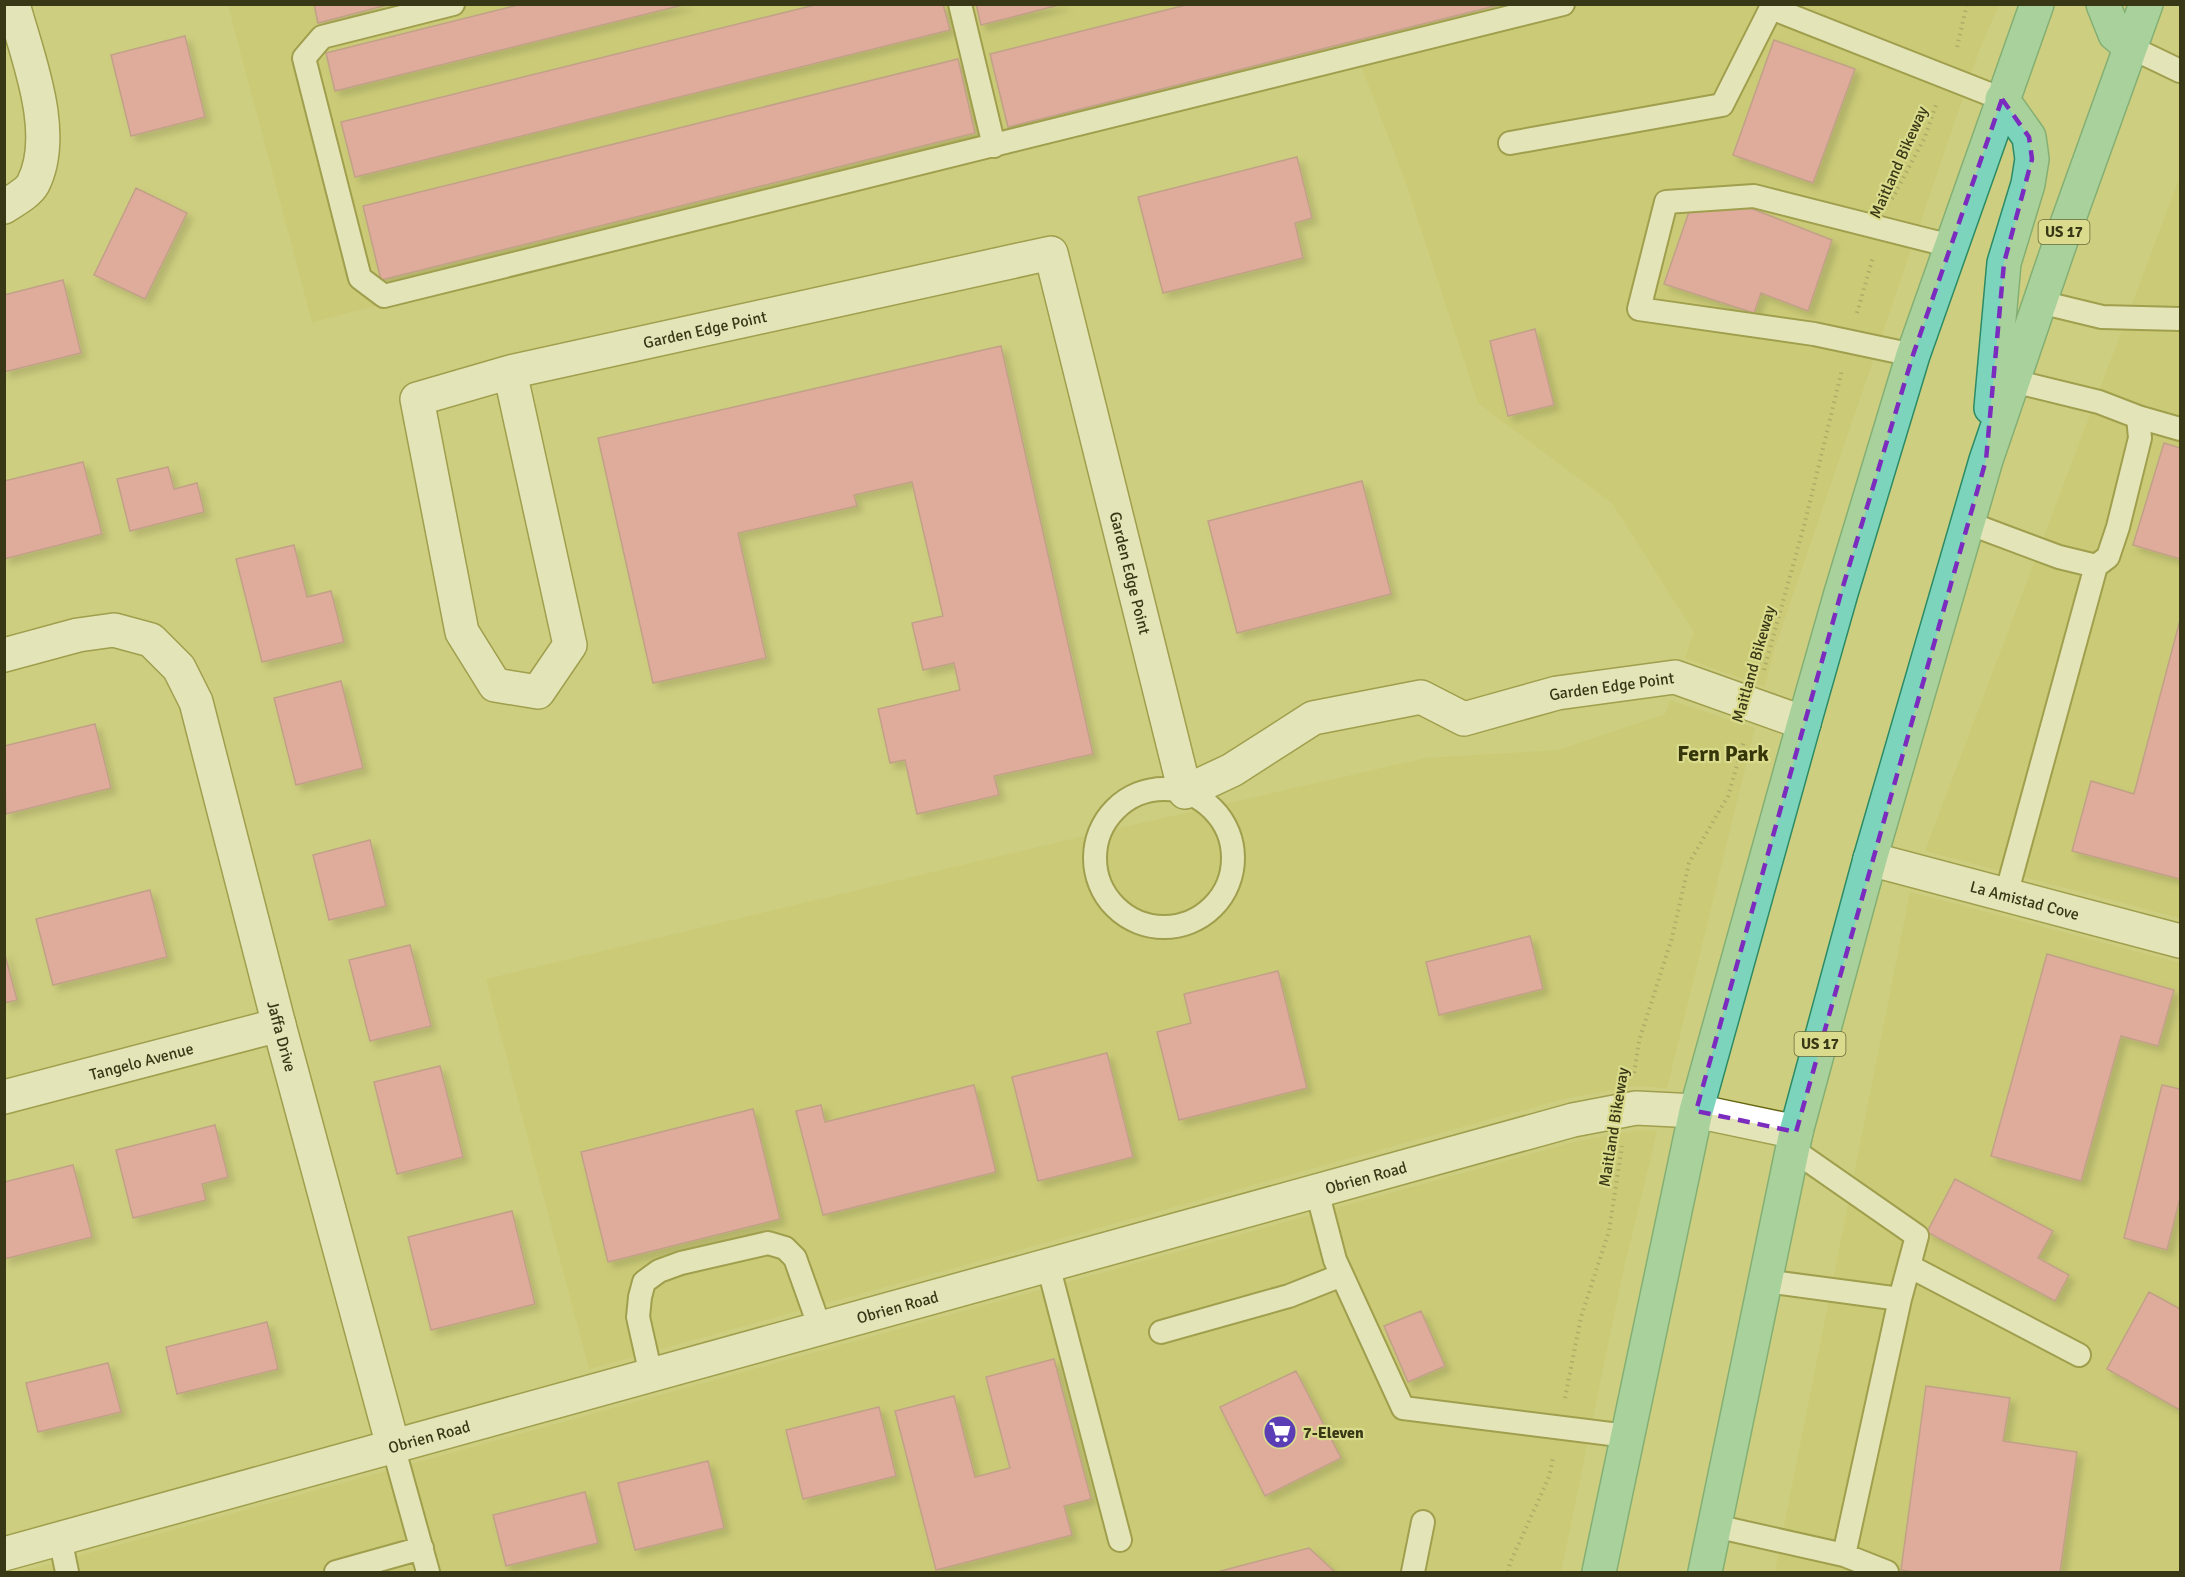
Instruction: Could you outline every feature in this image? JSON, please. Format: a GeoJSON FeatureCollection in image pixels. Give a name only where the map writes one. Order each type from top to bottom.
{"type":"FeatureCollection","features":[{"type":"Feature","properties":{"kind":"main road"},"geometry":{"type":"LineString","coordinates":[[1599,1572],[1696,1111],[1804,723],[1913,355],[2037,4]]}},
{"type":"Feature","properties":{"kind":"main road"},"geometry":{"type":"LineString","coordinates":[[2103,4],[2115,34],[2130,47]]}},
{"type":"Feature","properties":{"kind":"main road","name":"US 17"},"geometry":{"type":"LineString","coordinates":[[1705,1572],[1794,1140],[1870,859],[1986,460],[2146,4]]}},
{"type":"Feature","properties":{"kind":"main road"},"geometry":{"type":"LineString","coordinates":[[1986,460],[2004,263],[2028,184],[2032,159],[2029,137],[2002,99]]}},
{"type":"Feature","properties":{"kind":"main road"},"geometry":{"type":"LineString","coordinates":[[1612,1502],[1615,1572]]}},
{"type":"Feature","properties":{"kind":"street"},"geometry":{"type":"LineString","coordinates":[[4,207],[32,186],[43,155],[41,110],[13,4]]}},
{"type":"Feature","properties":{"kind":"street","name":"Garden Edge Point"},"geometry":{"type":"LineString","coordinates":[[510,372],[570,645],[538,692],[495,686],[462,632],[417,399],[510,372],[1051,252],[1185,792],[1232,770],[1313,718],[1421,697],[1464,719],[1557,693],[1675,677],[1804,723]]}},
{"type":"Feature","properties":{"kind":"street","name":"Jaffa Drive"},"geometry":{"type":"LineString","coordinates":[[4,655],[78,635],[114,630],[151,640],[179,668],[196,702],[279,1025],[393,1446]]}},
{"type":"Feature","properties":{"kind":"street","name":"La Amistad Cove"},"geometry":{"type":"LineString","coordinates":[[1870,859],[2181,941]]}},
{"type":"Feature","properties":{"kind":"street","name":"Tangelo Avenue"},"geometry":{"type":"LineString","coordinates":[[4,1098],[279,1025]]}},
{"type":"Feature","properties":{"kind":"street","name":"Obrien Road"},"geometry":{"type":"LineString","coordinates":[[4,1554],[1573,1120],[1635,1108],[1696,1111],[1794,1140]]}},
{"type":"Feature","properties":{"kind":"lane"},"geometry":{"type":"LineString","coordinates":[[453,4],[322,37],[304,58],[360,278],[384,296],[1563,4]]}},
{"type":"Feature","properties":{"kind":"lane"},"geometry":{"type":"LineString","coordinates":[[960,4],[994,146]]}},
{"type":"Feature","properties":{"kind":"lane"},"geometry":{"type":"LineString","coordinates":[[1510,143],[1722,105],[1772,8],[2002,99]]}},
{"type":"Feature","properties":{"kind":"lane"},"geometry":{"type":"LineString","coordinates":[[2130,47],[2181,71]]}},
{"type":"Feature","properties":{"kind":"lane"},"geometry":{"type":"LineString","coordinates":[[1913,355],[1814,334],[1639,309],[1666,202],[1754,196],[1951,246]]}},
{"type":"Feature","properties":{"kind":"lane"},"geometry":{"type":"LineString","coordinates":[[2040,302],[2102,317],[2181,319]]}},
{"type":"Feature","properties":{"kind":"lane"},"geometry":{"type":"LineString","coordinates":[[2013,381],[2099,402],[2138,417],[2181,429]]}},
{"type":"Feature","properties":{"kind":"lane"},"geometry":{"type":"LineString","coordinates":[[2006,895],[2096,566],[2108,557],[2118,527],[2140,438],[2138,417]]}},
{"type":"Feature","properties":{"kind":"lane"},"geometry":{"type":"LineString","coordinates":[[1968,523],[2059,556],[2096,566]]}},
{"type":"Feature","properties":{"kind":"lane"},"geometry":{"type":"LineString","coordinates":[[1162,789],[1185,792],[1205,802],[1221,818],[1231,838],[1234,861],[1229,883],[1218,903],[1201,918],[1180,926],[1157,928],[1135,922],[1116,909],[1101,891],[1095,868],[1095,845],[1103,823],[1119,805],[1139,793],[1162,789]]}},
{"type":"Feature","properties":{"kind":"lane"},"geometry":{"type":"LineString","coordinates":[[1794,1140],[1917,1236],[1900,1299],[1844,1555]]}},
{"type":"Feature","properties":{"kind":"lane"},"geometry":{"type":"LineString","coordinates":[[1317,1191],[1335,1260],[1403,1408],[1627,1436]]}},
{"type":"Feature","properties":{"kind":"lane"},"geometry":{"type":"LineString","coordinates":[[651,1375],[638,1317],[639,1297],[644,1282],[658,1271],[681,1263],[768,1243],[785,1248],[795,1258],[820,1328]]}},
{"type":"Feature","properties":{"kind":"lane"},"geometry":{"type":"LineString","coordinates":[[1048,1265],[1120,1540]]}},
{"type":"Feature","properties":{"kind":"lane"},"geometry":{"type":"LineString","coordinates":[[1909,1266],[2079,1355]]}},
{"type":"Feature","properties":{"kind":"lane"},"geometry":{"type":"LineString","coordinates":[[1161,1332],[1289,1296],[1342,1275]]}},
{"type":"Feature","properties":{"kind":"lane"},"geometry":{"type":"LineString","coordinates":[[1765,1281],[1900,1299]]}},
{"type":"Feature","properties":{"kind":"lane"},"geometry":{"type":"LineString","coordinates":[[393,1446],[428,1572]]}},
{"type":"Feature","properties":{"kind":"lane"},"geometry":{"type":"LineString","coordinates":[[1413,1572],[1423,1522]]}},
{"type":"Feature","properties":{"kind":"lane"},"geometry":{"type":"LineString","coordinates":[[1715,1526],[1844,1555],[1887,1572]]}},
{"type":"Feature","properties":{"kind":"lane"},"geometry":{"type":"LineString","coordinates":[[60,1538],[67,1572]]}},
{"type":"Feature","properties":{"kind":"lane"},"geometry":{"type":"LineString","coordinates":[[336,1572],[422,1548]]}},
{"type":"Feature","properties":{"kind":"path","name":"Maitland Bikeway"},"geometry":{"type":"LineString","coordinates":[[1508,1572],[1549,1477],[1581,1317],[1609,1231],[1639,1041],[1672,938],[1689,863],[1728,796],[1805,522],[1849,341],[1881,227],[1887,208],[1924,140],[1956,50],[1967,4]]}},
{"type":"Feature","properties":{"kind":"highlighted area"},"geometry":{"type":"Polygon","coordinates":[[[2002,99],[2029,137],[2032,159],[2004,263],[1986,460],[1796,1132],[1696,1111],[1841,593],[1913,355],[2002,99]]]}},
{"type":"Feature","properties":{"kind":"shaded area"},"geometry":{"type":"Polygon","coordinates":[[[228,5],[1999,5],[1980,48],[1774,650],[1765,687],[1685,658],[1694,632],[1612,503],[1478,403],[1405,180],[1358,58],[312,322],[228,5]]]}},
{"type":"Feature","properties":{"kind":"shaded area"},"geometry":{"type":"Polygon","coordinates":[[[2180,177],[2180,918],[1925,851],[2180,177]]]}},
{"type":"Feature","properties":{"kind":"shaded area"},"geometry":{"type":"Polygon","coordinates":[[[1670,700],[1755,728],[1667,1088],[1635,1086],[1567,1098],[589,1369],[486,979],[1080,837],[1426,758],[1558,750],[1665,714],[1670,700]]]}},
{"type":"Feature","properties":{"kind":"shaded area"},"geometry":{"type":"Polygon","coordinates":[[[1910,892],[2180,963],[2180,1572],[1775,1572],[1910,892]]]}},
{"type":"Feature","properties":{"kind":"shaded area"},"geometry":{"type":"Polygon","coordinates":[[[1638,1130],[1657,1131],[1623,1272],[1561,1572],[21,1572],[1578,1141],[1638,1130]]]}},
{"type":"Feature","properties":{"kind":"building"},"geometry":{"type":"Polygon","coordinates":[[[314,4],[391,4],[318,23],[314,4]]]}},
{"type":"Feature","properties":{"kind":"building"},"geometry":{"type":"Polygon","coordinates":[[[522,4],[687,4],[335,91],[326,53],[522,4]]]}},
{"type":"Feature","properties":{"kind":"building"},"geometry":{"type":"Polygon","coordinates":[[[819,4],[943,4],[950,30],[355,177],[341,122],[819,4]]]}},
{"type":"Feature","properties":{"kind":"building"},"geometry":{"type":"Polygon","coordinates":[[[976,4],[1063,4],[981,25],[976,4]]]}},
{"type":"Feature","properties":{"kind":"building"},"geometry":{"type":"Polygon","coordinates":[[[1190,4],[1503,4],[1008,127],[990,54],[1190,4]]]}},
{"type":"Feature","properties":{"kind":"building"},"geometry":{"type":"Polygon","coordinates":[[[185,36],[205,117],[131,136],[111,55],[185,36]]]}},
{"type":"Feature","properties":{"kind":"building"},"geometry":{"type":"Polygon","coordinates":[[[1774,40],[1855,69],[1813,183],[1733,155],[1774,40]]]}},
{"type":"Feature","properties":{"kind":"building"},"geometry":{"type":"Polygon","coordinates":[[[958,59],[975,133],[381,280],[363,206],[958,59]]]}},
{"type":"Feature","properties":{"kind":"building"},"geometry":{"type":"Polygon","coordinates":[[[1297,157],[1312,218],[1295,223],[1303,258],[1163,293],[1138,197],[1297,157]]]}},
{"type":"Feature","properties":{"kind":"building"},"geometry":{"type":"Polygon","coordinates":[[[136,188],[187,213],[145,299],[94,275],[136,188]]]}},
{"type":"Feature","properties":{"kind":"building"},"geometry":{"type":"Polygon","coordinates":[[[1750,208],[1832,240],[1808,311],[1761,293],[1754,313],[1664,284],[1689,212],[1750,208]]]}},
{"type":"Feature","properties":{"kind":"building"},"geometry":{"type":"Polygon","coordinates":[[[63,280],[81,353],[4,372],[4,295],[63,280]]]}},
{"type":"Feature","properties":{"kind":"building"},"geometry":{"type":"Polygon","coordinates":[[[1535,329],[1554,405],[1508,416],[1490,341],[1535,329]]]}},
{"type":"Feature","properties":{"kind":"building"},"geometry":{"type":"Polygon","coordinates":[[[1001,346],[1093,754],[994,776],[999,795],[917,814],[905,760],[890,763],[878,709],[960,690],[954,663],[923,670],[912,623],[943,616],[912,482],[854,495],[857,506],[738,533],[766,658],[653,683],[598,438],[1001,346]]]}},
{"type":"Feature","properties":{"kind":"building"},"geometry":{"type":"Polygon","coordinates":[[[2164,443],[2180,448],[2180,559],[2133,545],[2164,443]]]}},
{"type":"Feature","properties":{"kind":"building"},"geometry":{"type":"Polygon","coordinates":[[[83,462],[102,534],[4,559],[4,481],[83,462]]]}},
{"type":"Feature","properties":{"kind":"building"},"geometry":{"type":"Polygon","coordinates":[[[168,467],[174,489],[197,483],[204,512],[130,531],[117,479],[168,467]]]}},
{"type":"Feature","properties":{"kind":"building"},"geometry":{"type":"Polygon","coordinates":[[[1362,481],[1391,594],[1237,633],[1208,521],[1362,481]]]}},
{"type":"Feature","properties":{"kind":"building"},"geometry":{"type":"Polygon","coordinates":[[[294,545],[307,597],[331,591],[344,642],[262,662],[236,559],[294,545]]]}},
{"type":"Feature","properties":{"kind":"building"},"geometry":{"type":"Polygon","coordinates":[[[2180,620],[2180,879],[2072,851],[2091,781],[2134,794],[2180,620]]]}},
{"type":"Feature","properties":{"kind":"building"},"geometry":{"type":"Polygon","coordinates":[[[341,681],[363,768],[296,785],[274,698],[341,681]]]}},
{"type":"Feature","properties":{"kind":"building"},"geometry":{"type":"Polygon","coordinates":[[[95,724],[111,788],[6,814],[4,746],[95,724]]]}},
{"type":"Feature","properties":{"kind":"building"},"geometry":{"type":"Polygon","coordinates":[[[370,840],[386,906],[329,920],[313,855],[370,840]]]}},
{"type":"Feature","properties":{"kind":"building"},"geometry":{"type":"Polygon","coordinates":[[[150,890],[167,957],[53,985],[36,919],[150,890]]]}},
{"type":"Feature","properties":{"kind":"building"},"geometry":{"type":"Polygon","coordinates":[[[1530,936],[1543,989],[1439,1015],[1426,962],[1530,936]]]}},
{"type":"Feature","properties":{"kind":"building"},"geometry":{"type":"Polygon","coordinates":[[[410,945],[431,1026],[370,1041],[349,960],[410,945]]]}},
{"type":"Feature","properties":{"kind":"building"},"geometry":{"type":"Polygon","coordinates":[[[4,951],[17,1000],[4,1003],[4,951]]]}},
{"type":"Feature","properties":{"kind":"building"},"geometry":{"type":"Polygon","coordinates":[[[2047,954],[2174,990],[2158,1046],[2121,1036],[2081,1181],[1991,1156],[2047,954]]]}},
{"type":"Feature","properties":{"kind":"building"},"geometry":{"type":"Polygon","coordinates":[[[1278,971],[1307,1088],[1179,1120],[1157,1032],[1191,1023],[1184,994],[1278,971]]]}},
{"type":"Feature","properties":{"kind":"building"},"geometry":{"type":"Polygon","coordinates":[[[1107,1053],[1133,1157],[1038,1181],[1012,1077],[1107,1053]]]}},
{"type":"Feature","properties":{"kind":"building"},"geometry":{"type":"Polygon","coordinates":[[[440,1066],[463,1157],[397,1174],[374,1082],[440,1066]]]}},
{"type":"Feature","properties":{"kind":"building"},"geometry":{"type":"Polygon","coordinates":[[[974,1085],[996,1172],[823,1215],[796,1111],[821,1105],[825,1122],[974,1085]]]}},
{"type":"Feature","properties":{"kind":"building"},"geometry":{"type":"Polygon","coordinates":[[[2162,1085],[2180,1089],[2180,1198],[2167,1250],[2124,1238],[2162,1085]]]}},
{"type":"Feature","properties":{"kind":"building"},"geometry":{"type":"Polygon","coordinates":[[[753,1109],[780,1219],[608,1262],[581,1152],[753,1109]]]}},
{"type":"Feature","properties":{"kind":"building"},"geometry":{"type":"Polygon","coordinates":[[[215,1125],[228,1177],[202,1184],[206,1200],[133,1218],[116,1150],[215,1125]]]}},
{"type":"Feature","properties":{"kind":"building"},"geometry":{"type":"Polygon","coordinates":[[[73,1165],[92,1237],[4,1259],[4,1182],[73,1165]]]}},
{"type":"Feature","properties":{"kind":"building"},"geometry":{"type":"Polygon","coordinates":[[[1955,1179],[2053,1231],[2038,1258],[2069,1275],[2055,1301],[1927,1232],[1955,1179]]]}},
{"type":"Feature","properties":{"kind":"building"},"geometry":{"type":"Polygon","coordinates":[[[512,1211],[535,1304],[431,1330],[408,1237],[512,1211]]]}},
{"type":"Feature","properties":{"kind":"building"},"geometry":{"type":"Polygon","coordinates":[[[2149,1292],[2180,1309],[2180,1410],[2107,1369],[2149,1292]]]}},
{"type":"Feature","properties":{"kind":"building"},"geometry":{"type":"Polygon","coordinates":[[[1421,1311],[1445,1366],[1408,1382],[1384,1326],[1421,1311]]]}},
{"type":"Feature","properties":{"kind":"building"},"geometry":{"type":"Polygon","coordinates":[[[267,1322],[278,1369],[177,1394],[166,1347],[267,1322]]]}},
{"type":"Feature","properties":{"kind":"building"},"geometry":{"type":"Polygon","coordinates":[[[1054,1359],[1091,1499],[1064,1506],[1072,1535],[936,1570],[895,1411],[954,1396],[975,1477],[1010,1468],[986,1377],[1054,1359]]]}},
{"type":"Feature","properties":{"kind":"building"},"geometry":{"type":"Polygon","coordinates":[[[108,1363],[121,1412],[38,1432],[26,1383],[108,1363]]]}},
{"type":"Feature","properties":{"kind":"building","name":"7-Eleven"},"geometry":{"type":"Polygon","coordinates":[[[1296,1371],[1341,1458],[1265,1496],[1220,1407],[1296,1371]]]}},
{"type":"Feature","properties":{"kind":"building"},"geometry":{"type":"Polygon","coordinates":[[[1926,1386],[2010,1398],[2003,1441],[2077,1452],[2060,1572],[1913,1572],[1901,1570],[1926,1386]]]}},
{"type":"Feature","properties":{"kind":"building"},"geometry":{"type":"Polygon","coordinates":[[[879,1407],[896,1476],[803,1499],[786,1430],[879,1407]]]}},
{"type":"Feature","properties":{"kind":"building"},"geometry":{"type":"Polygon","coordinates":[[[708,1461],[724,1528],[635,1550],[618,1483],[708,1461]]]}},
{"type":"Feature","properties":{"kind":"building"},"geometry":{"type":"Polygon","coordinates":[[[585,1492],[598,1543],[506,1566],[493,1515],[585,1492]]]}},
{"type":"Feature","properties":{"kind":"building"},"geometry":{"type":"Polygon","coordinates":[[[1309,1548],[1335,1572],[1217,1572],[1309,1548]]]}},
{"type":"Feature","properties":{"kind":"place","name":"7-Eleven"},"geometry":{"type":"Point","coordinates":[1280,1432]}},
{"type":"Feature","properties":{"kind":"district","name":"Fern Park"},"geometry":{"type":"Point","coordinates":[1723,753]}}]}
